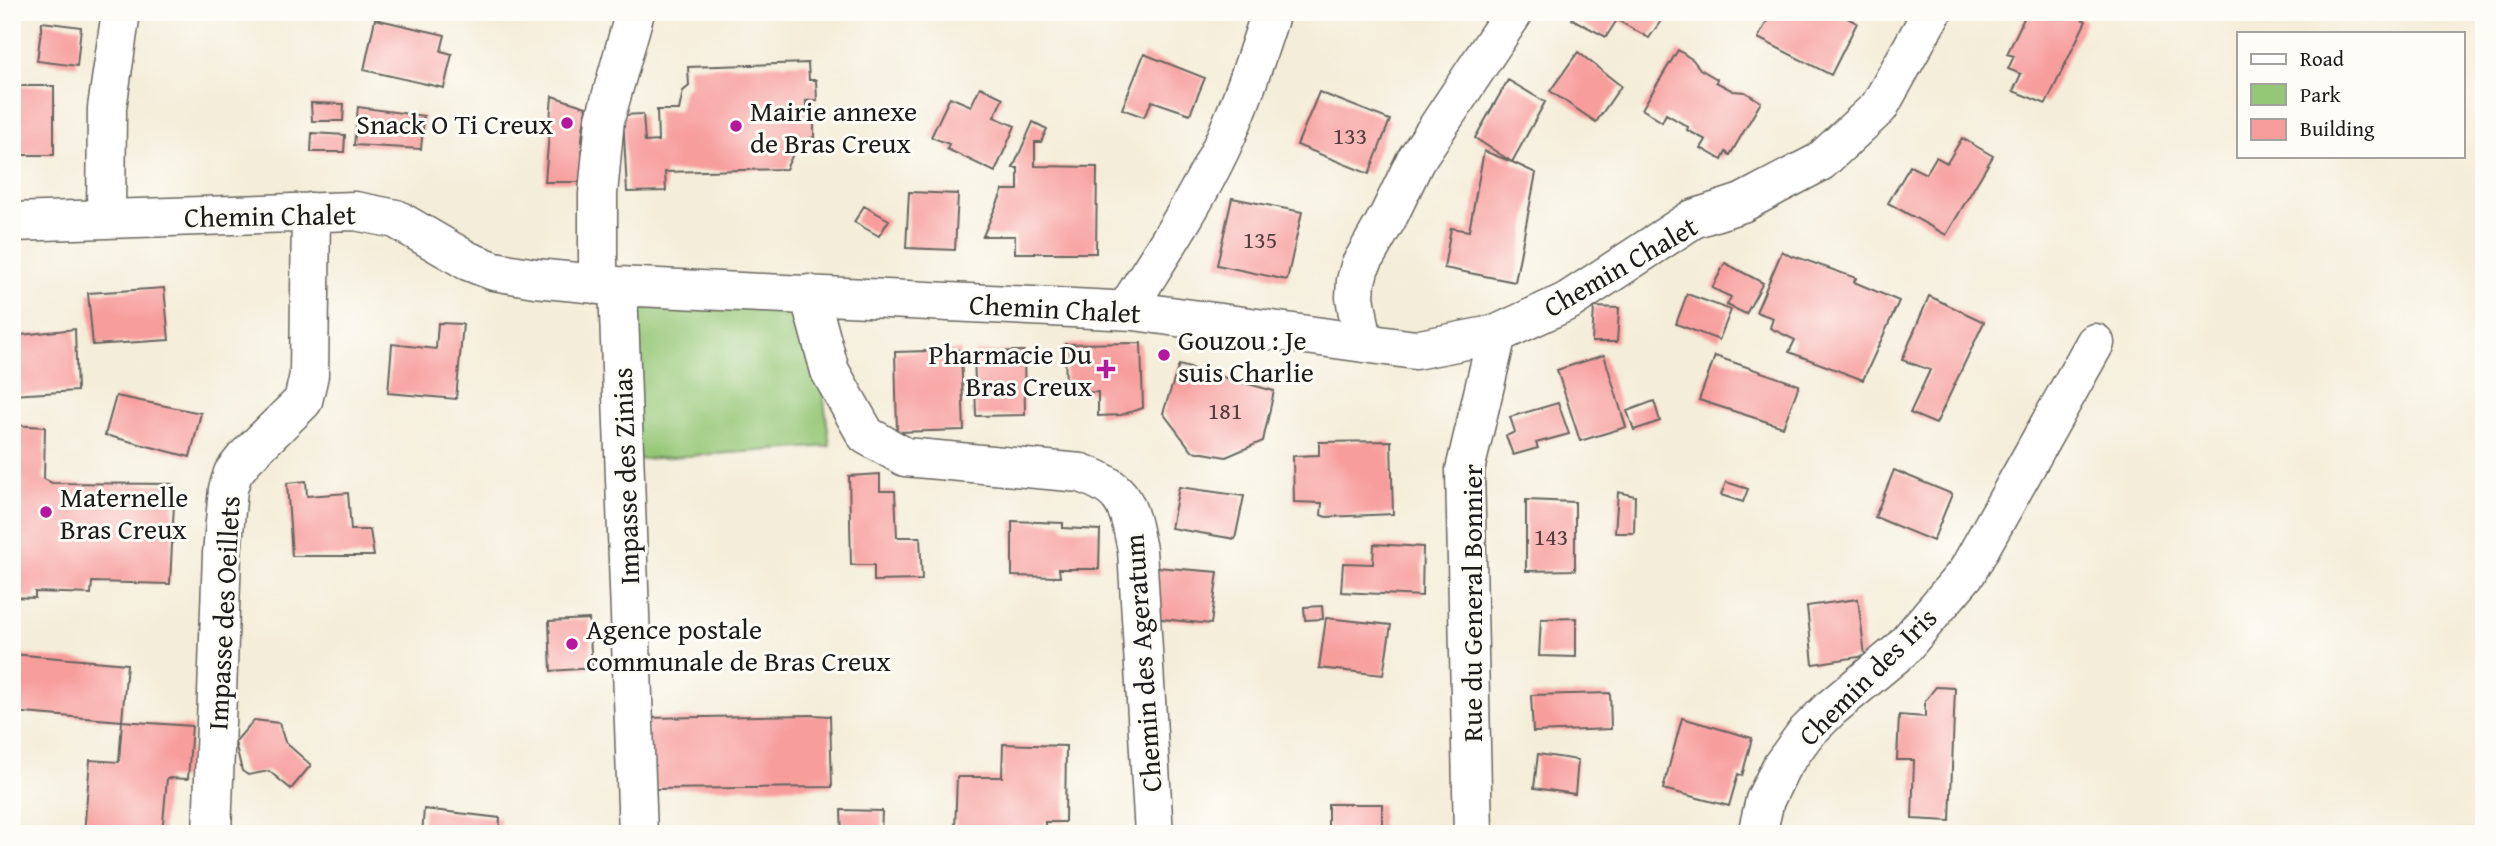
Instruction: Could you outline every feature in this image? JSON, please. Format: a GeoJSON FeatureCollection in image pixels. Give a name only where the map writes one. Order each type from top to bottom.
{"type":"FeatureCollection","features":[{"type":"Feature","properties":{"kind":"street"},"geometry":{"type":"LineString","coordinates":[[106,218],[107,108],[121,12]]}},
{"type":"Feature","properties":{"kind":"street"},"geometry":{"type":"LineString","coordinates":[[608,286],[598,194],[605,119],[635,12]]}},
{"type":"Feature","properties":{"kind":"street"},"geometry":{"type":"LineString","coordinates":[[1126,310],[1182,219],[1221,148],[1250,76],[1271,12]]}},
{"type":"Feature","properties":{"kind":"street"},"geometry":{"type":"LineString","coordinates":[[1363,342],[1355,297],[1360,266],[1415,161],[1514,12]]}},
{"type":"Feature","properties":{"kind":"street","name":"Chemin Chalet"},"geometry":{"type":"LineString","coordinates":[[12,222],[355,211],[396,219],[468,261],[494,271],[535,278],[608,286],[1126,310],[1415,350],[1497,334],[1568,301],[1693,219],[1742,203],[1820,162],[1879,107],[1932,12]]}},
{"type":"Feature","properties":{"kind":"street","name":"Impasse des Oeillets"},"geometry":{"type":"LineString","coordinates":[[212,834],[222,554],[228,489],[233,473],[244,458],[294,412],[303,401],[307,388],[311,212]]}},
{"type":"Feature","properties":{"kind":"street","name":"Impasse des Zinias"},"geometry":{"type":"LineString","coordinates":[[608,286],[638,834]]}},
{"type":"Feature","properties":{"kind":"street","name":"Chemin des Ageratum"},"geometry":{"type":"LineString","coordinates":[[809,294],[830,371],[866,435],[905,457],[1081,473],[1103,481],[1122,496],[1137,550],[1154,834]]}},
{"type":"Feature","properties":{"kind":"street","name":"Rue du General Bonnier"},"geometry":{"type":"LineString","coordinates":[[1473,834],[1465,471],[1497,334]]}},
{"type":"Feature","properties":{"kind":"street","name":"Chemin des Iris"},"geometry":{"type":"LineString","coordinates":[[1757,834],[1765,800],[1781,767],[1805,734],[1830,709],[1901,650],[1967,572],[2095,343]]}},
{"type":"Feature","properties":{"kind":"green space"},"geometry":{"type":"Polygon","coordinates":[[[811,302],[830,446],[631,460],[624,309],[811,302]]]}},
{"type":"Feature","properties":{"kind":"building"},"geometry":{"type":"Polygon","coordinates":[[[1576,12],[1667,12],[1649,38],[1617,20],[1606,37],[1572,19],[1576,12]]]}},
{"type":"Feature","properties":{"kind":"building"},"geometry":{"type":"Polygon","coordinates":[[[1772,12],[1836,12],[1857,23],[1831,75],[1758,38],[1772,12]]]}},
{"type":"Feature","properties":{"kind":"building"},"geometry":{"type":"Polygon","coordinates":[[[2027,12],[2067,12],[2086,21],[2046,104],[2013,91],[2021,74],[2008,69],[2014,56],[2007,54],[2027,12]]]}},
{"type":"Feature","properties":{"kind":"building"},"geometry":{"type":"Polygon","coordinates":[[[375,19],[445,35],[441,51],[452,54],[444,88],[364,70],[375,19]]]}},
{"type":"Feature","properties":{"kind":"building"},"geometry":{"type":"Polygon","coordinates":[[[42,22],[81,27],[77,66],[37,61],[42,22]]]}},
{"type":"Feature","properties":{"kind":"building"},"geometry":{"type":"Polygon","coordinates":[[[1678,50],[1693,60],[1700,69],[1717,79],[1716,82],[1733,91],[1745,92],[1761,102],[1730,155],[1726,152],[1722,160],[1701,148],[1706,140],[1687,130],[1688,127],[1666,114],[1662,122],[1642,109],[1678,50]]]}},
{"type":"Feature","properties":{"kind":"building"},"geometry":{"type":"Polygon","coordinates":[[[1578,52],[1621,86],[1596,122],[1550,91],[1578,52]]]}},
{"type":"Feature","properties":{"kind":"building"},"geometry":{"type":"Polygon","coordinates":[[[1144,54],[1205,78],[1190,114],[1152,101],[1144,117],[1122,109],[1144,54]]]}},
{"type":"Feature","properties":{"kind":"building","name":"Mairie annexe de Bras Creux"},"geometry":{"type":"Polygon","coordinates":[[[808,63],[809,80],[816,80],[817,100],[806,101],[806,115],[814,115],[814,137],[798,143],[786,169],[665,172],[666,191],[627,192],[623,115],[643,114],[645,142],[658,141],[657,110],[679,110],[683,91],[689,86],[688,67],[808,63]]]}},
{"type":"Feature","properties":{"kind":"building"},"geometry":{"type":"Polygon","coordinates":[[[1508,80],[1545,102],[1512,162],[1475,138],[1508,80]]]}},
{"type":"Feature","properties":{"kind":"building"},"geometry":{"type":"Polygon","coordinates":[[[12,86],[54,86],[54,155],[12,155],[12,86]]]}},
{"type":"Feature","properties":{"kind":"building"},"geometry":{"type":"Polygon","coordinates":[[[980,87],[1003,98],[994,117],[1015,126],[995,172],[947,149],[949,144],[931,137],[950,97],[971,106],[980,87]]]}},
{"type":"Feature","properties":{"kind":"building"},"geometry":{"type":"Polygon","coordinates":[[[1319,92],[1390,120],[1369,174],[1297,145],[1319,92]]]}},
{"type":"Feature","properties":{"kind":"building","name":"Snack O Ti Creux"},"geometry":{"type":"Polygon","coordinates":[[[552,96],[586,107],[582,139],[583,182],[545,182],[552,96]]]}},
{"type":"Feature","properties":{"kind":"building"},"geometry":{"type":"Polygon","coordinates":[[[311,103],[344,104],[343,121],[312,121],[311,103]]]}},
{"type":"Feature","properties":{"kind":"building"},"geometry":{"type":"Polygon","coordinates":[[[358,107],[424,116],[421,149],[354,145],[358,107]]]}},
{"type":"Feature","properties":{"kind":"building"},"geometry":{"type":"Polygon","coordinates":[[[1033,122],[1047,129],[1041,142],[1035,142],[1035,166],[1097,167],[1096,253],[1015,253],[1015,236],[983,236],[1003,190],[1018,190],[1018,168],[1013,168],[1033,122]]]}},
{"type":"Feature","properties":{"kind":"building"},"geometry":{"type":"Polygon","coordinates":[[[312,133],[345,135],[344,152],[311,152],[312,133]]]}},
{"type":"Feature","properties":{"kind":"building"},"geometry":{"type":"Polygon","coordinates":[[[1962,138],[1993,156],[1946,235],[1888,203],[1910,166],[1926,174],[1936,157],[1947,163],[1962,138]]]}},
{"type":"Feature","properties":{"kind":"building"},"geometry":{"type":"Polygon","coordinates":[[[1484,151],[1536,173],[1515,282],[1444,268],[1451,228],[1469,231],[1484,151]]]}},
{"type":"Feature","properties":{"kind":"building"},"geometry":{"type":"Polygon","coordinates":[[[909,192],[958,194],[955,250],[906,248],[909,192]]]}},
{"type":"Feature","properties":{"kind":"building"},"geometry":{"type":"Polygon","coordinates":[[[1232,198],[1302,212],[1287,280],[1217,265],[1232,198]]]}},
{"type":"Feature","properties":{"kind":"building"},"geometry":{"type":"Polygon","coordinates":[[[864,206],[889,220],[879,236],[854,222],[864,206]]]}},
{"type":"Feature","properties":{"kind":"building"},"geometry":{"type":"Polygon","coordinates":[[[1782,251],[1792,257],[1856,278],[1854,282],[1899,301],[1863,380],[1789,352],[1795,340],[1770,328],[1773,318],[1756,312],[1782,251]]]}},
{"type":"Feature","properties":{"kind":"building"},"geometry":{"type":"Polygon","coordinates":[[[1725,263],[1763,283],[1746,314],[1727,305],[1731,297],[1712,288],[1725,263]]]}},
{"type":"Feature","properties":{"kind":"building"},"geometry":{"type":"Polygon","coordinates":[[[164,288],[169,340],[93,345],[88,293],[164,288]]]}},
{"type":"Feature","properties":{"kind":"building"},"geometry":{"type":"Polygon","coordinates":[[[1687,294],[1731,310],[1719,340],[1676,324],[1687,294]]]}},
{"type":"Feature","properties":{"kind":"building"},"geometry":{"type":"Polygon","coordinates":[[[1929,296],[1984,322],[1936,424],[1910,413],[1930,370],[1902,360],[1929,296]]]}},
{"type":"Feature","properties":{"kind":"building"},"geometry":{"type":"Polygon","coordinates":[[[1594,307],[1619,308],[1617,342],[1592,342],[1594,307]]]}},
{"type":"Feature","properties":{"kind":"building"},"geometry":{"type":"Polygon","coordinates":[[[438,323],[463,324],[456,399],[388,393],[392,344],[436,349],[438,323]]]}},
{"type":"Feature","properties":{"kind":"building"},"geometry":{"type":"Polygon","coordinates":[[[75,329],[77,391],[12,395],[12,336],[75,329]]]}},
{"type":"Feature","properties":{"kind":"building"},"geometry":{"type":"Polygon","coordinates":[[[1141,343],[1143,408],[1121,415],[1098,416],[1098,392],[1066,393],[1065,344],[1141,343]]]}},
{"type":"Feature","properties":{"kind":"building"},"geometry":{"type":"Polygon","coordinates":[[[961,350],[964,430],[897,432],[895,352],[961,350]]]}},
{"type":"Feature","properties":{"kind":"building"},"geometry":{"type":"Polygon","coordinates":[[[1024,351],[1025,415],[976,416],[974,352],[1024,351]]]}},
{"type":"Feature","properties":{"kind":"building"},"geometry":{"type":"Polygon","coordinates":[[[1604,355],[1626,427],[1580,441],[1557,370],[1604,355]]]}},
{"type":"Feature","properties":{"kind":"building"},"geometry":{"type":"Polygon","coordinates":[[[1715,356],[1799,385],[1783,427],[1699,400],[1715,356]]]}},
{"type":"Feature","properties":{"kind":"building"},"geometry":{"type":"Polygon","coordinates":[[[1179,365],[1274,391],[1263,441],[1226,457],[1192,451],[1163,413],[1179,365]]]}},
{"type":"Feature","properties":{"kind":"building"},"geometry":{"type":"Polygon","coordinates":[[[116,396],[201,413],[190,457],[105,435],[116,396]]]}},
{"type":"Feature","properties":{"kind":"building"},"geometry":{"type":"Polygon","coordinates":[[[1654,401],[1660,421],[1634,430],[1627,411],[1654,401]]]}},
{"type":"Feature","properties":{"kind":"building"},"geometry":{"type":"Polygon","coordinates":[[[1558,403],[1569,434],[1536,443],[1538,448],[1513,455],[1506,436],[1515,432],[1510,417],[1558,403]]]}},
{"type":"Feature","properties":{"kind":"building"},"geometry":{"type":"Polygon","coordinates":[[[12,425],[45,427],[44,479],[52,483],[175,484],[170,584],[92,582],[91,594],[35,592],[35,598],[12,597],[12,425]]]}},
{"type":"Feature","properties":{"kind":"building"},"geometry":{"type":"Polygon","coordinates":[[[1391,441],[1393,514],[1326,517],[1321,515],[1322,503],[1294,502],[1293,456],[1319,455],[1319,442],[1391,441]]]}},
{"type":"Feature","properties":{"kind":"building"},"geometry":{"type":"Polygon","coordinates":[[[1894,470],[1952,494],[1933,541],[1875,517],[1894,470]]]}},
{"type":"Feature","properties":{"kind":"building"},"geometry":{"type":"Polygon","coordinates":[[[880,474],[880,491],[895,491],[897,537],[920,537],[922,580],[874,581],[874,565],[851,565],[849,476],[880,474]]]}},
{"type":"Feature","properties":{"kind":"building"},"geometry":{"type":"Polygon","coordinates":[[[306,481],[307,496],[348,493],[351,530],[370,530],[374,556],[292,556],[287,483],[306,481]]]}},
{"type":"Feature","properties":{"kind":"building"},"geometry":{"type":"Polygon","coordinates":[[[1726,482],[1748,489],[1743,502],[1721,495],[1726,482]]]}},
{"type":"Feature","properties":{"kind":"building"},"geometry":{"type":"Polygon","coordinates":[[[1179,487],[1244,496],[1235,539],[1171,528],[1179,487]]]}},
{"type":"Feature","properties":{"kind":"building"},"geometry":{"type":"Polygon","coordinates":[[[1618,492],[1635,496],[1634,533],[1615,533],[1618,492]]]}},
{"type":"Feature","properties":{"kind":"building"},"geometry":{"type":"Polygon","coordinates":[[[1526,500],[1575,502],[1575,570],[1526,571],[1526,500]]]}},
{"type":"Feature","properties":{"kind":"building"},"geometry":{"type":"Polygon","coordinates":[[[1012,521],[1063,523],[1063,528],[1100,530],[1099,569],[1059,569],[1060,577],[1012,576],[1012,521]]]}},
{"type":"Feature","properties":{"kind":"building"},"geometry":{"type":"Polygon","coordinates":[[[1374,544],[1423,547],[1422,596],[1341,592],[1343,563],[1373,564],[1374,544]]]}},
{"type":"Feature","properties":{"kind":"building"},"geometry":{"type":"Polygon","coordinates":[[[1156,567],[1218,572],[1211,624],[1152,618],[1156,567]]]}},
{"type":"Feature","properties":{"kind":"building"},"geometry":{"type":"Polygon","coordinates":[[[1858,599],[1865,656],[1813,664],[1807,606],[1858,599]]]}},
{"type":"Feature","properties":{"kind":"building"},"geometry":{"type":"Polygon","coordinates":[[[1322,606],[1323,619],[1305,620],[1304,607],[1322,606]]]}},
{"type":"Feature","properties":{"kind":"building"},"geometry":{"type":"Polygon","coordinates":[[[1326,618],[1391,625],[1383,675],[1319,668],[1326,618]]]}},
{"type":"Feature","properties":{"kind":"building"},"geometry":{"type":"Polygon","coordinates":[[[1576,618],[1576,657],[1539,656],[1541,619],[1576,618]]]}},
{"type":"Feature","properties":{"kind":"building"},"geometry":{"type":"Polygon","coordinates":[[[589,619],[592,668],[551,671],[549,621],[589,619]]]}},
{"type":"Feature","properties":{"kind":"building"},"geometry":{"type":"Polygon","coordinates":[[[12,654],[127,664],[122,721],[12,712],[12,654]]]}},
{"type":"Feature","properties":{"kind":"building"},"geometry":{"type":"Polygon","coordinates":[[[1936,687],[1955,688],[1950,821],[1912,819],[1914,760],[1897,760],[1899,715],[1925,717],[1925,701],[1936,687]]]}},
{"type":"Feature","properties":{"kind":"building"},"geometry":{"type":"Polygon","coordinates":[[[1610,693],[1611,729],[1533,732],[1531,695],[1610,693]]]}},
{"type":"Feature","properties":{"kind":"building"},"geometry":{"type":"Polygon","coordinates":[[[830,716],[832,787],[650,789],[647,718],[830,716]]]}},
{"type":"Feature","properties":{"kind":"building"},"geometry":{"type":"Polygon","coordinates":[[[1682,718],[1752,738],[1742,776],[1738,774],[1729,806],[1663,789],[1682,718]]]}},
{"type":"Feature","properties":{"kind":"building"},"geometry":{"type":"Polygon","coordinates":[[[254,720],[279,723],[285,742],[311,765],[291,789],[269,771],[248,775],[242,771],[235,742],[254,720]]]}},
{"type":"Feature","properties":{"kind":"building"},"geometry":{"type":"Polygon","coordinates":[[[122,721],[192,726],[188,779],[167,778],[162,834],[84,834],[90,760],[119,762],[122,721]]]}},
{"type":"Feature","properties":{"kind":"building"},"geometry":{"type":"Polygon","coordinates":[[[1003,744],[1066,746],[1065,822],[1045,822],[1045,834],[1008,834],[1008,830],[955,830],[957,777],[1002,777],[1003,744]]]}},
{"type":"Feature","properties":{"kind":"building"},"geometry":{"type":"Polygon","coordinates":[[[1538,754],[1578,760],[1575,794],[1534,788],[1538,754]]]}},
{"type":"Feature","properties":{"kind":"building"},"geometry":{"type":"Polygon","coordinates":[[[1328,804],[1382,804],[1382,834],[1328,834],[1328,804]]]}},
{"type":"Feature","properties":{"kind":"building"},"geometry":{"type":"Polygon","coordinates":[[[424,809],[500,818],[499,834],[422,834],[424,809]]]}},
{"type":"Feature","properties":{"kind":"building"},"geometry":{"type":"Polygon","coordinates":[[[841,810],[882,811],[881,834],[842,834],[841,810]]]}},
{"type":"Feature","properties":{"kind":"place","name":"Snack O Ti Creux"},"geometry":{"type":"Point","coordinates":[567,123]}},
{"type":"Feature","properties":{"kind":"place","name":"Mairie annexe de Bras Creux"},"geometry":{"type":"Point","coordinates":[736,126]}},
{"type":"Feature","properties":{"kind":"place","name":"Gouzou : Je suis Charlie"},"geometry":{"type":"Point","coordinates":[1164,355]}},
{"type":"Feature","properties":{"kind":"place","name":"Pharmacie Du Bras Creux"},"geometry":{"type":"Point","coordinates":[1106,369]}},
{"type":"Feature","properties":{"kind":"place","name":"Maternelle Bras Creux"},"geometry":{"type":"Point","coordinates":[46,512]}},
{"type":"Feature","properties":{"kind":"place","name":"Agence postale communale de Bras Creux"},"geometry":{"type":"Point","coordinates":[572,644]}}]}
